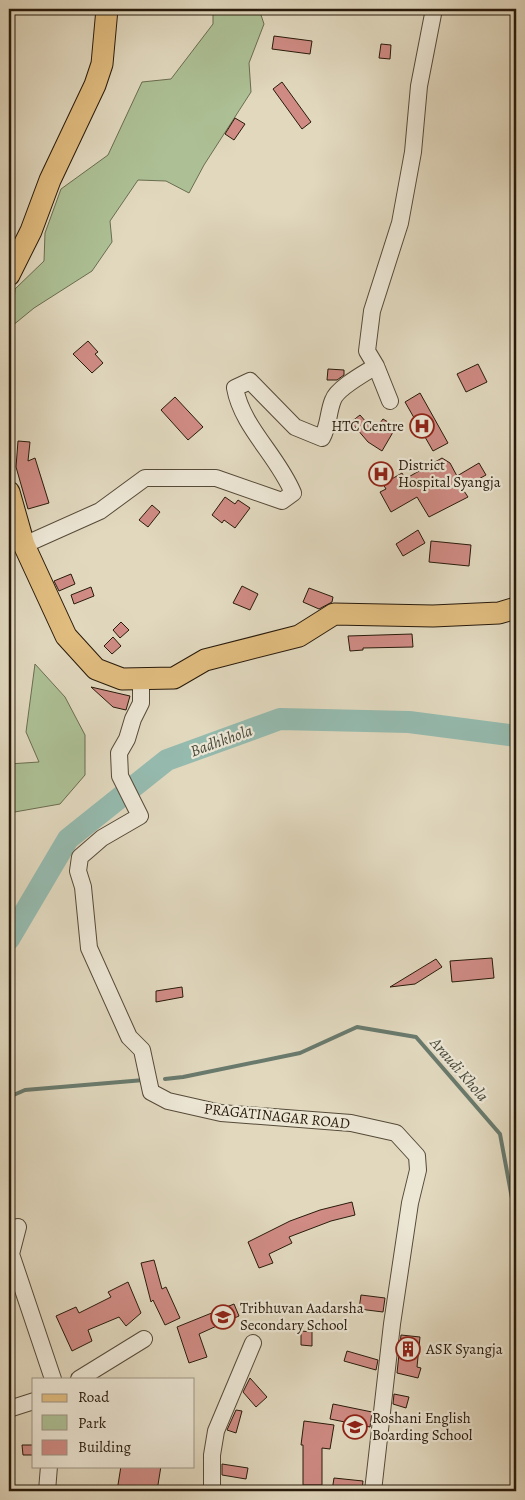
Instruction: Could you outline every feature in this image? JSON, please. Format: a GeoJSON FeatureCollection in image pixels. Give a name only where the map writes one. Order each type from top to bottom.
{"type":"FeatureCollection","features":[{"type":"Feature","properties":{"kind":"main road"},"geometry":{"type":"LineString","coordinates":[[9,276],[31,232],[50,180],[95,85],[102,64],[107,9]]}},
{"type":"Feature","properties":{"kind":"main road"},"geometry":{"type":"LineString","coordinates":[[9,492],[24,545],[66,636],[96,669],[122,679],[174,678],[205,660],[299,636],[334,614],[432,616],[499,613],[516,608]]}},
{"type":"Feature","properties":{"kind":"street"},"geometry":{"type":"LineString","coordinates":[[390,402],[376,366],[367,351],[372,311],[400,223],[413,152],[419,86],[434,9]]}},
{"type":"Feature","properties":{"kind":"street"},"geometry":{"type":"LineString","coordinates":[[24,545],[100,510],[145,478],[216,478],[282,501],[293,493],[286,474],[238,405],[235,388],[250,382],[295,427],[322,438],[328,426],[333,398],[350,382],[376,366]]}},
{"type":"Feature","properties":{"kind":"street","name":"PRAGATINAGAR ROAD"},"geometry":{"type":"LineString","coordinates":[[140,680],[141,704],[133,719],[127,739],[118,752],[120,776],[140,816],[102,838],[80,857],[78,871],[83,887],[89,948],[129,1038],[142,1050],[151,1092],[168,1101],[221,1113],[351,1123],[396,1133],[417,1156],[418,1170],[410,1203],[392,1324],[373,1491]]}},
{"type":"Feature","properties":{"kind":"street"},"geometry":{"type":"LineString","coordinates":[[18,1227],[11,1254],[53,1378]]}},
{"type":"Feature","properties":{"kind":"street"},"geometry":{"type":"LineString","coordinates":[[81,1378],[144,1338]]}},
{"type":"Feature","properties":{"kind":"street"},"geometry":{"type":"LineString","coordinates":[[212,1491],[212,1454],[216,1431],[253,1343]]}},
{"type":"Feature","properties":{"kind":"street"},"geometry":{"type":"LineString","coordinates":[[9,1408],[32,1402]]}},
{"type":"Feature","properties":{"kind":"street"},"geometry":{"type":"LineString","coordinates":[[47,1491],[49,1468]]}},
{"type":"Feature","properties":{"kind":"green space"},"geometry":{"type":"Polygon","coordinates":[[[213,9],[259,9],[264,24],[249,63],[251,92],[204,165],[189,193],[166,181],[138,180],[110,221],[112,242],[92,271],[34,308],[12,326],[15,289],[44,261],[45,233],[61,189],[108,155],[142,82],[171,79],[213,24],[213,9]]]}},
{"type":"Feature","properties":{"kind":"green space"},"geometry":{"type":"Polygon","coordinates":[[[35,664],[65,697],[85,735],[85,775],[60,804],[9,813],[9,764],[39,762],[26,732],[35,664]]]}},
{"type":"Feature","properties":{"kind":"building"},"geometry":{"type":"Polygon","coordinates":[[[274,36],[312,41],[310,54],[272,49],[274,36]]]}},
{"type":"Feature","properties":{"kind":"building"},"geometry":{"type":"Polygon","coordinates":[[[381,44],[391,45],[390,59],[379,58],[381,44]]]}},
{"type":"Feature","properties":{"kind":"building"},"geometry":{"type":"Polygon","coordinates":[[[282,82],[311,122],[302,129],[273,89],[282,82]]]}},
{"type":"Feature","properties":{"kind":"building"},"geometry":{"type":"Polygon","coordinates":[[[235,118],[245,124],[234,140],[225,134],[235,118]]]}},
{"type":"Feature","properties":{"kind":"building"},"geometry":{"type":"Polygon","coordinates":[[[88,341],[98,352],[95,354],[103,363],[92,373],[73,354],[88,341]]]}},
{"type":"Feature","properties":{"kind":"building"},"geometry":{"type":"Polygon","coordinates":[[[478,364],[487,382],[466,392],[457,374],[478,364]]]}},
{"type":"Feature","properties":{"kind":"building"},"geometry":{"type":"Polygon","coordinates":[[[328,369],[344,370],[344,375],[337,380],[327,380],[328,369]]]}},
{"type":"Feature","properties":{"kind":"building"},"geometry":{"type":"Polygon","coordinates":[[[420,393],[448,443],[433,451],[405,402],[420,393]]]}},
{"type":"Feature","properties":{"kind":"building"},"geometry":{"type":"Polygon","coordinates":[[[175,397],[203,427],[188,440],[161,410],[175,397]]]}},
{"type":"Feature","properties":{"kind":"building"},"geometry":{"type":"Polygon","coordinates":[[[360,415],[374,431],[383,419],[396,427],[382,451],[368,442],[351,422],[360,415]]]}},
{"type":"Feature","properties":{"kind":"building"},"geometry":{"type":"Polygon","coordinates":[[[18,441],[30,442],[28,461],[35,458],[49,503],[28,509],[16,467],[18,441]]]}},
{"type":"Feature","properties":{"kind":"building"},"geometry":{"type":"Polygon","coordinates":[[[442,458],[450,463],[457,476],[479,463],[486,475],[462,488],[468,497],[429,517],[417,497],[391,512],[380,492],[386,489],[383,484],[402,473],[405,479],[442,458]]]}},
{"type":"Feature","properties":{"kind":"building"},"geometry":{"type":"Polygon","coordinates":[[[225,497],[235,504],[238,500],[250,508],[235,528],[224,520],[222,523],[212,515],[225,497]]]}},
{"type":"Feature","properties":{"kind":"building"},"geometry":{"type":"Polygon","coordinates":[[[152,505],[160,512],[148,527],[139,520],[152,505]]]}},
{"type":"Feature","properties":{"kind":"building"},"geometry":{"type":"Polygon","coordinates":[[[418,530],[425,543],[403,556],[396,544],[418,530]]]}},
{"type":"Feature","properties":{"kind":"building"},"geometry":{"type":"Polygon","coordinates":[[[431,541],[471,545],[469,566],[429,562],[431,541]]]}},
{"type":"Feature","properties":{"kind":"building"},"geometry":{"type":"Polygon","coordinates":[[[71,574],[75,584],[59,591],[54,581],[71,574]]]}},
{"type":"Feature","properties":{"kind":"building"},"geometry":{"type":"Polygon","coordinates":[[[242,586],[258,594],[250,610],[233,603],[242,586]]]}},
{"type":"Feature","properties":{"kind":"building"},"geometry":{"type":"Polygon","coordinates":[[[91,587],[94,596],[74,604],[71,595],[91,587]]]}},
{"type":"Feature","properties":{"kind":"building"},"geometry":{"type":"Polygon","coordinates":[[[309,588],[333,597],[332,602],[319,609],[303,602],[309,588]]]}},
{"type":"Feature","properties":{"kind":"building"},"geometry":{"type":"Polygon","coordinates":[[[121,622],[129,630],[120,638],[113,630],[121,622]]]}},
{"type":"Feature","properties":{"kind":"building"},"geometry":{"type":"Polygon","coordinates":[[[412,634],[413,647],[363,648],[363,650],[350,651],[348,636],[412,634]]]}},
{"type":"Feature","properties":{"kind":"building"},"geometry":{"type":"Polygon","coordinates":[[[113,637],[121,646],[112,654],[104,646],[113,637]]]}},
{"type":"Feature","properties":{"kind":"building"},"geometry":{"type":"Polygon","coordinates":[[[91,687],[130,696],[126,710],[113,707],[91,687]]]}},
{"type":"Feature","properties":{"kind":"building"},"geometry":{"type":"Polygon","coordinates":[[[492,958],[494,978],[452,982],[450,961],[492,958]]]}},
{"type":"Feature","properties":{"kind":"building"},"geometry":{"type":"Polygon","coordinates":[[[436,959],[442,967],[415,984],[390,987],[436,959]]]}},
{"type":"Feature","properties":{"kind":"building"},"geometry":{"type":"Polygon","coordinates":[[[182,987],[183,997],[156,1002],[156,991],[182,987]]]}},
{"type":"Feature","properties":{"kind":"building"},"geometry":{"type":"Polygon","coordinates":[[[352,1202],[355,1215],[331,1221],[289,1237],[292,1243],[269,1254],[273,1263],[259,1268],[248,1242],[290,1221],[320,1210],[352,1202]]]}},
{"type":"Feature","properties":{"kind":"building"},"geometry":{"type":"Polygon","coordinates":[[[154,1260],[162,1289],[166,1287],[180,1318],[165,1325],[153,1300],[151,1302],[141,1263],[154,1260]]]}},
{"type":"Feature","properties":{"kind":"building"},"geometry":{"type":"Polygon","coordinates":[[[128,1282],[141,1313],[126,1326],[119,1317],[88,1330],[92,1341],[72,1351],[56,1316],[76,1307],[79,1313],[111,1297],[108,1292],[128,1282]]]}},
{"type":"Feature","properties":{"kind":"building"},"geometry":{"type":"Polygon","coordinates":[[[361,1295],[385,1298],[383,1312],[359,1309],[361,1295]]]}},
{"type":"Feature","properties":{"kind":"building"},"geometry":{"type":"Polygon","coordinates":[[[234,1304],[239,1316],[199,1334],[207,1357],[189,1363],[177,1327],[234,1304]]]}},
{"type":"Feature","properties":{"kind":"building"},"geometry":{"type":"Polygon","coordinates":[[[301,1331],[312,1332],[312,1346],[301,1345],[301,1331]]]}},
{"type":"Feature","properties":{"kind":"building","name":"ASK Syangja"},"geometry":{"type":"Polygon","coordinates":[[[401,1335],[420,1337],[417,1367],[421,1368],[418,1378],[397,1373],[401,1335]]]}},
{"type":"Feature","properties":{"kind":"building"},"geometry":{"type":"Polygon","coordinates":[[[347,1351],[378,1360],[376,1370],[344,1361],[347,1351]]]}},
{"type":"Feature","properties":{"kind":"building"},"geometry":{"type":"Polygon","coordinates":[[[250,1378],[267,1397],[256,1407],[243,1392],[250,1378]]]}},
{"type":"Feature","properties":{"kind":"building"},"geometry":{"type":"Polygon","coordinates":[[[394,1394],[409,1397],[406,1408],[393,1404],[394,1394]]]}},
{"type":"Feature","properties":{"kind":"building"},"geometry":{"type":"Polygon","coordinates":[[[333,1404],[372,1412],[370,1427],[330,1419],[333,1404]]]}},
{"type":"Feature","properties":{"kind":"building"},"geometry":{"type":"Polygon","coordinates":[[[236,1410],[242,1411],[236,1433],[227,1430],[236,1410]]]}},
{"type":"Feature","properties":{"kind":"building"},"geometry":{"type":"Polygon","coordinates":[[[304,1421],[334,1425],[330,1449],[322,1448],[322,1485],[303,1485],[303,1445],[301,1445],[304,1421]]]}},
{"type":"Feature","properties":{"kind":"building"},"geometry":{"type":"Polygon","coordinates":[[[22,1445],[32,1445],[32,1455],[23,1455],[22,1445]]]}},
{"type":"Feature","properties":{"kind":"building"},"geometry":{"type":"Polygon","coordinates":[[[222,1464],[248,1468],[246,1479],[222,1475],[222,1464]]]}},
{"type":"Feature","properties":{"kind":"building"},"geometry":{"type":"Polygon","coordinates":[[[121,1468],[161,1468],[157,1491],[117,1491],[121,1468]]]}},
{"type":"Feature","properties":{"kind":"building"},"geometry":{"type":"Polygon","coordinates":[[[334,1478],[363,1481],[362,1491],[332,1491],[334,1478]]]}},
{"type":"Feature","properties":{"kind":"waterway","name":"Badhkhola"},"geometry":{"type":"LineString","coordinates":[[9,939],[68,839],[167,760],[280,719],[409,722],[516,736]]}},
{"type":"Feature","properties":{"kind":"waterway","name":"Araudi Khola"},"geometry":{"type":"LineString","coordinates":[[165,1079],[300,1053],[357,1027],[416,1037],[500,1134],[516,1220]]}},
{"type":"Feature","properties":{"kind":"waterway","name":"Araudi Khola"},"geometry":{"type":"LineString","coordinates":[[9,1097],[25,1090],[144,1080]]}},
{"type":"Feature","properties":{"kind":"place","name":"HTC Centre"},"geometry":{"type":"Point","coordinates":[422,426]}},
{"type":"Feature","properties":{"kind":"place","name":"District Hospital Syangja"},"geometry":{"type":"Point","coordinates":[381,474]}},
{"type":"Feature","properties":{"kind":"place","name":"Tribhuvan Aadarsha Secondary School"},"geometry":{"type":"Point","coordinates":[223,1317]}},
{"type":"Feature","properties":{"kind":"place","name":"ASK Syangja"},"geometry":{"type":"Point","coordinates":[408,1349]}},
{"type":"Feature","properties":{"kind":"place","name":"Roshani English Boarding School"},"geometry":{"type":"Point","coordinates":[355,1427]}}]}
